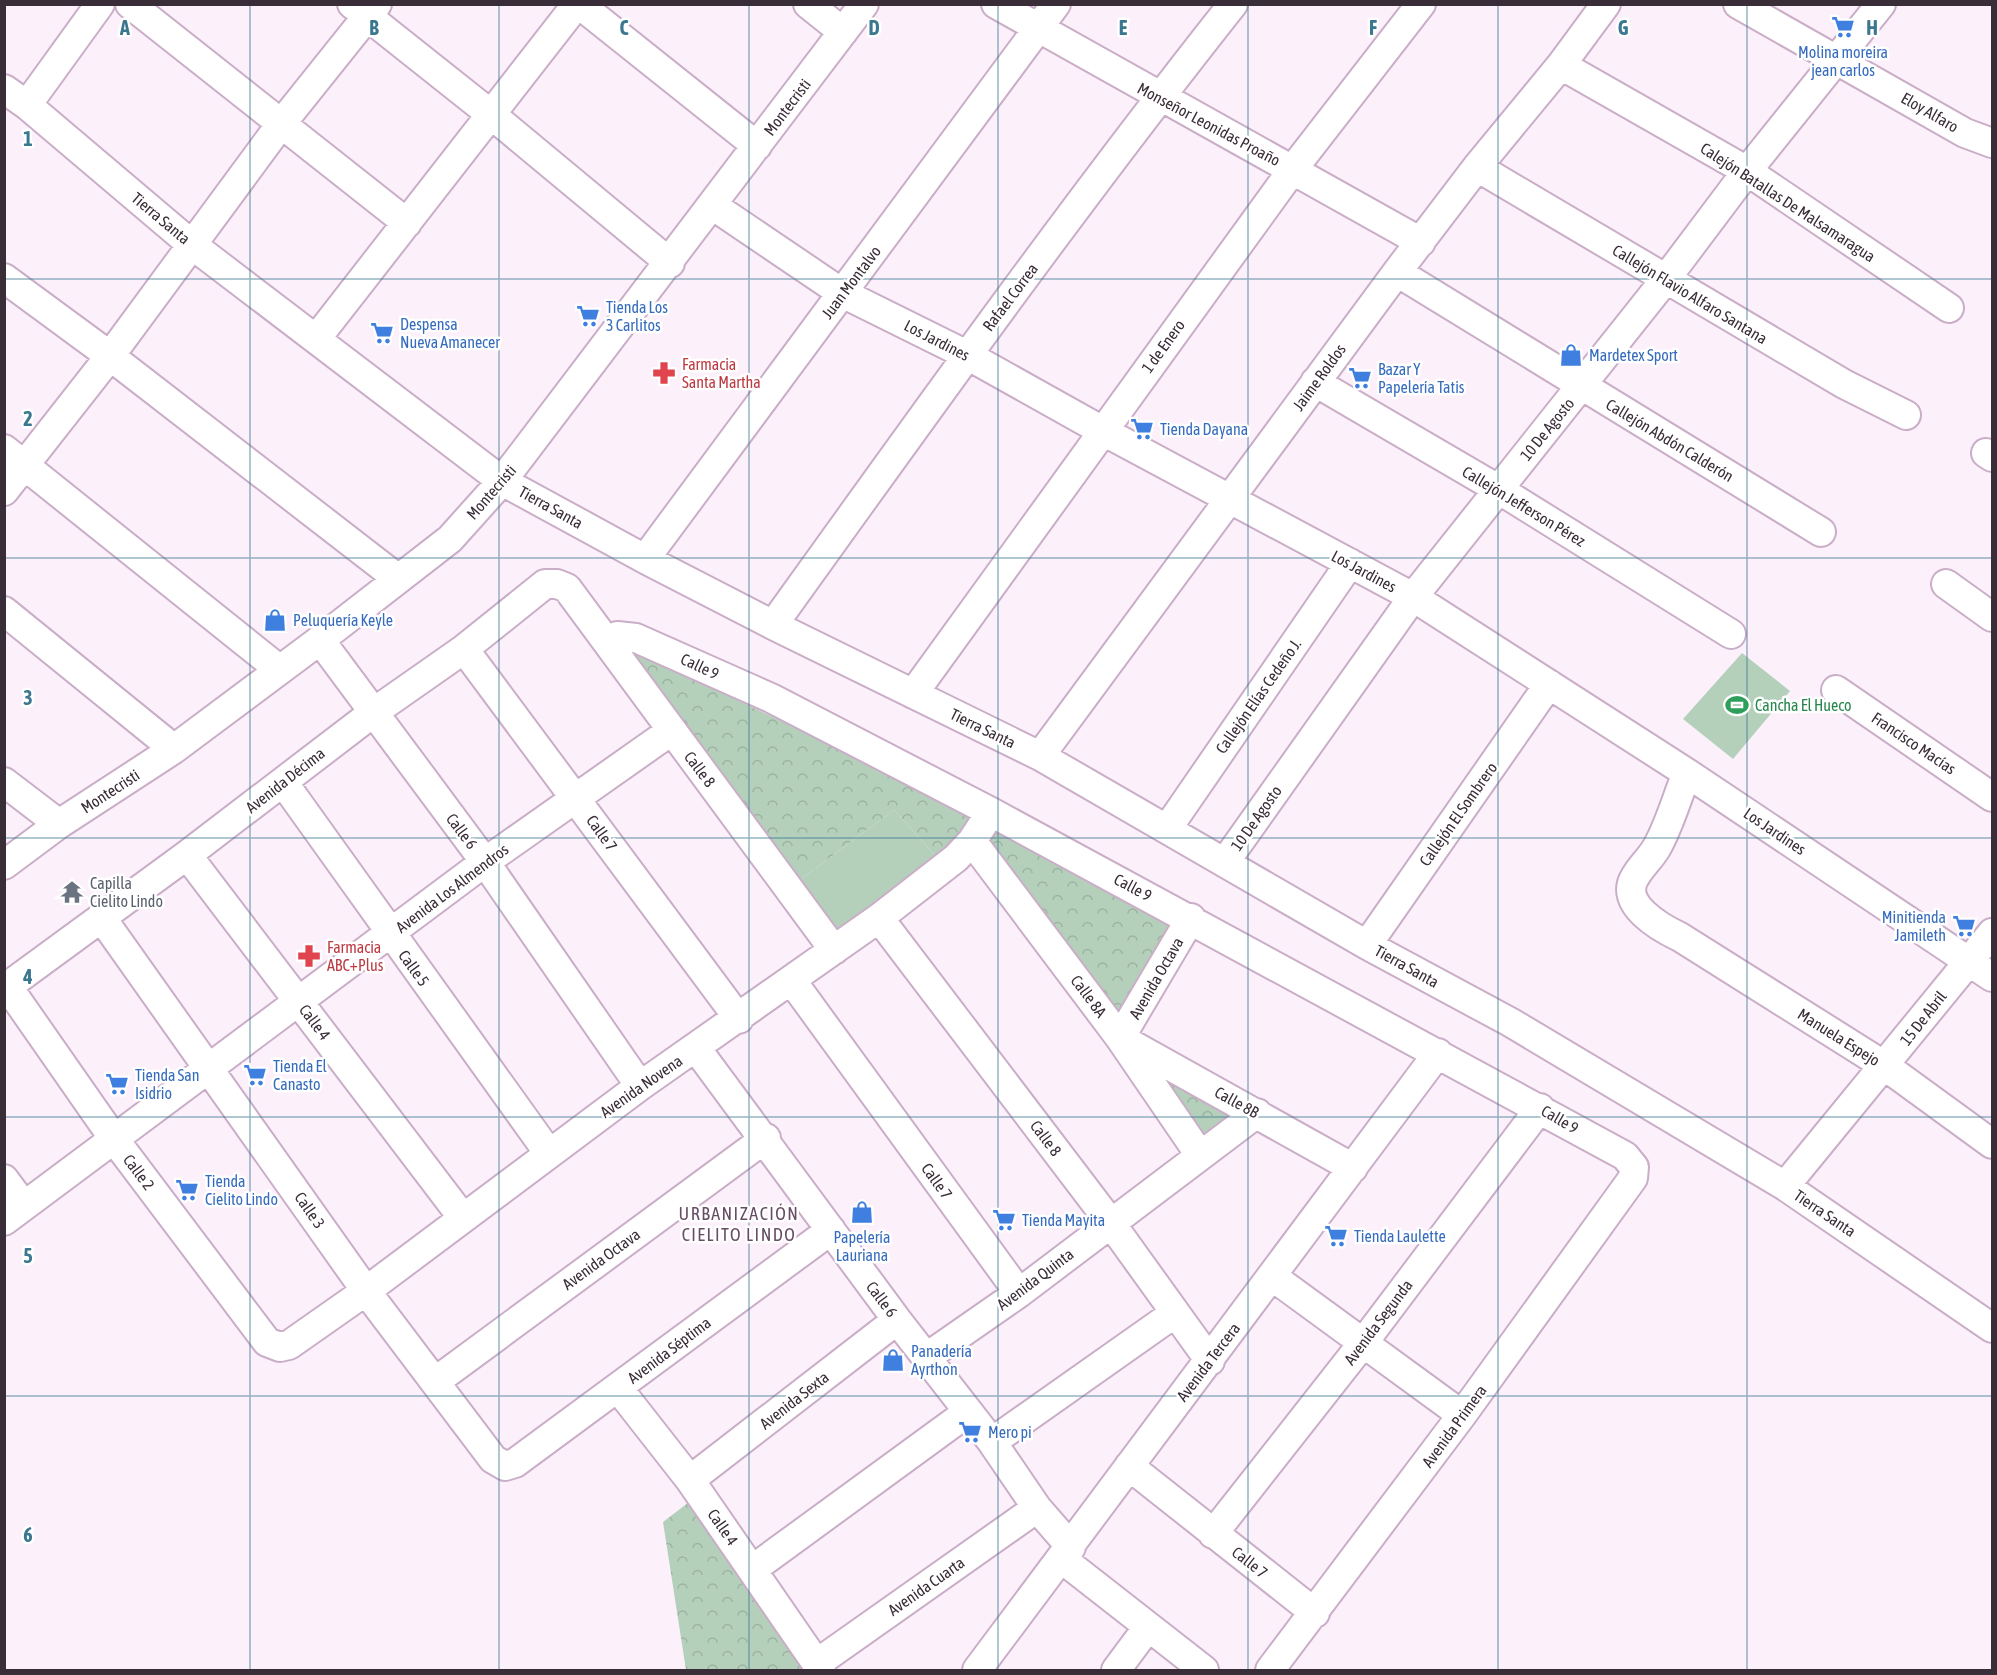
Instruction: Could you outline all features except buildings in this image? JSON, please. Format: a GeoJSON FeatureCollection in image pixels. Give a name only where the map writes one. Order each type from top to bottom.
{"type":"FeatureCollection","features":[{"type":"Feature","properties":{"kind":"street"},"geometry":{"type":"LineString","coordinates":[[16,97],[100,4]]}},
{"type":"Feature","properties":{"kind":"street"},"geometry":{"type":"LineString","coordinates":[[130,4],[407,223]]}},
{"type":"Feature","properties":{"kind":"street"},"geometry":{"type":"LineString","coordinates":[[316,339],[493,116],[578,4],[757,146]]}},
{"type":"Feature","properties":{"kind":"street"},"geometry":{"type":"LineString","coordinates":[[807,4],[843,32]]}},
{"type":"Feature","properties":{"kind":"street","name":"Montecristi"},"geometry":{"type":"LineString","coordinates":[[4,865],[59,824],[174,749],[450,539],[502,481],[864,4]]}},
{"type":"Feature","properties":{"kind":"street","name":"Monseñor Leonidas Proaño"},"geometry":{"type":"LineString","coordinates":[[996,4],[1159,98],[1293,169],[1421,243]]}},
{"type":"Feature","properties":{"kind":"street","name":"Juan Montalvo"},"geometry":{"type":"LineString","coordinates":[[645,559],[1056,4]]}},
{"type":"Feature","properties":{"kind":"street","name":"Rafael Correa"},"geometry":{"type":"LineString","coordinates":[[773,625],[967,355],[1159,98],[1233,4]]}},
{"type":"Feature","properties":{"kind":"street","name":"1 de Enero"},"geometry":{"type":"LineString","coordinates":[[913,694],[1101,430],[1293,169],[1421,4]]}},
{"type":"Feature","properties":{"kind":"street","name":"Jaime Roldos"},"geometry":{"type":"LineString","coordinates":[[1040,756],[1396,272],[1421,243],[1477,167],[1561,65],[1606,4]]}},
{"type":"Feature","properties":{"kind":"street","name":"Eloy Alfaro"},"geometry":{"type":"LineString","coordinates":[[1738,4],[1837,58],[1965,133]]}},
{"type":"Feature","properties":{"kind":"street","name":"10 De Agosto"},"geometry":{"type":"LineString","coordinates":[[1225,862],[1413,597],[1881,4]]}},
{"type":"Feature","properties":{"kind":"street"},"geometry":{"type":"LineString","coordinates":[[4,490],[14,457],[110,356],[190,244],[366,8],[670,262]]}},
{"type":"Feature","properties":{"kind":"street","name":"Calejón Batallas De Malsamaragua"},"geometry":{"type":"LineString","coordinates":[[1561,65],[1747,171],[1949,308]]}},
{"type":"Feature","properties":{"kind":"street","name":"Tierra Santa"},"geometry":{"type":"LineString","coordinates":[[16,97],[190,244],[502,481],[773,625],[1040,756],[1367,945],[1510,1023],[1785,1186],[1992,1328]]}},
{"type":"Feature","properties":{"kind":"street"},"geometry":{"type":"LineString","coordinates":[[1965,133],[1992,143]]}},
{"type":"Feature","properties":{"kind":"street"},"geometry":{"type":"LineString","coordinates":[[1965,133],[1992,163]]}},
{"type":"Feature","properties":{"kind":"street","name":"Callejón Flavio Alfaro Santana"},"geometry":{"type":"LineString","coordinates":[[1477,167],[1844,384],[1906,415]]}},
{"type":"Feature","properties":{"kind":"street","name":"Los Jardines"},"geometry":{"type":"LineString","coordinates":[[712,205],[842,293],[967,355],[1101,430],[1232,498],[1413,597],[1687,772],[1992,977]]}},
{"type":"Feature","properties":{"kind":"street","name":"Callejón Abdón Calderón"},"geometry":{"type":"LineString","coordinates":[[1396,272],[1821,532]]}},
{"type":"Feature","properties":{"kind":"street"},"geometry":{"type":"LineString","coordinates":[[4,278],[110,356],[397,578]]}},
{"type":"Feature","properties":{"kind":"street","name":"Callejón Jefferson Pérez"},"geometry":{"type":"LineString","coordinates":[[1315,382],[1498,489],[1731,634]]}},
{"type":"Feature","properties":{"kind":"street"},"geometry":{"type":"LineString","coordinates":[[14,457],[280,670]]}},
{"type":"Feature","properties":{"kind":"street","name":"Callejón Elías Cedeño J."},"geometry":{"type":"LineString","coordinates":[[1167,829],[1350,563]]}},
{"type":"Feature","properties":{"kind":"street","name":"Avenida Décima"},"geometry":{"type":"LineString","coordinates":[[6,988],[188,855],[374,712],[464,649],[545,584],[557,584],[567,588]]}},
{"type":"Feature","properties":{"kind":"street"},"geometry":{"type":"LineString","coordinates":[[1946,584],[1992,617]]}},
{"type":"Feature","properties":{"kind":"street","name":"Calle 8"},"geometry":{"type":"LineString","coordinates":[[567,588],[834,950]]}},
{"type":"Feature","properties":{"kind":"street"},"geometry":{"type":"LineString","coordinates":[[4,611],[174,749]]}},
{"type":"Feature","properties":{"kind":"street","name":"Calle 9"},"geometry":{"type":"LineString","coordinates":[[608,641],[617,636],[626,635],[650,643],[771,698],[991,812],[1191,918],[1625,1156],[1634,1167],[1633,1179]]}},
{"type":"Feature","properties":{"kind":"street","name":"Calle 6"},"geometry":{"type":"LineString","coordinates":[[320,640],[485,862],[640,1086]]}},
{"type":"Feature","properties":{"kind":"street","name":"Calle 7"},"geometry":{"type":"LineString","coordinates":[[464,649],[739,1019]]}},
{"type":"Feature","properties":{"kind":"street","name":"Callejón El Sombrero"},"geometry":{"type":"LineString","coordinates":[[1367,945],[1549,684]]}},
{"type":"Feature","properties":{"kind":"street","name":"Francisco Macías"},"geometry":{"type":"LineString","coordinates":[[1836,690],[1992,797]]}},
{"type":"Feature","properties":{"kind":"street","name":"Avenida Los Almendros"},"geometry":{"type":"LineString","coordinates":[[14,1214],[485,862],[575,796],[671,731]]}},
{"type":"Feature","properties":{"kind":"street","name":"Manuela Espejo"},"geometry":{"type":"LineString","coordinates":[[1687,772],[1658,846],[1632,883],[1633,897],[1641,912],[1661,928],[1680,937],[1885,1066],[1992,1144]]}},
{"type":"Feature","properties":{"kind":"street"},"geometry":{"type":"LineString","coordinates":[[4,782],[59,824]]}},
{"type":"Feature","properties":{"kind":"street","name":"Calle 5"},"geometry":{"type":"LineString","coordinates":[[283,782],[389,934],[548,1152]]}},
{"type":"Feature","properties":{"kind":"street","name":"Avenida Novena"},"geometry":{"type":"LineString","coordinates":[[280,1347],[289,1345],[366,1291],[548,1152],[879,918],[956,858],[972,841],[991,812]]}},
{"type":"Feature","properties":{"kind":"street","name":"Calle 8A"},"geometry":{"type":"LineString","coordinates":[[972,841],[1120,1038],[1200,1155]]}},
{"type":"Feature","properties":{"kind":"street","name":"Calle 4"},"geometry":{"type":"LineString","coordinates":[[188,855],[463,1218]]}},
{"type":"Feature","properties":{"kind":"street","name":"Calle 3"},"geometry":{"type":"LineString","coordinates":[[101,917],[210,1067],[366,1291],[493,1459],[505,1466]]}},
{"type":"Feature","properties":{"kind":"street","name":"Calle 8"},"geometry":{"type":"LineString","coordinates":[[879,918],[1110,1222],[1210,1361]]}},
{"type":"Feature","properties":{"kind":"street","name":"Avenida Octava"},"geometry":{"type":"LineString","coordinates":[[1120,1038],[1191,918]]}},
{"type":"Feature","properties":{"kind":"street","name":"15 De Abril"},"geometry":{"type":"LineString","coordinates":[[1785,1186],[1992,933]]}},
{"type":"Feature","properties":{"kind":"street","name":"Calle 7"},"geometry":{"type":"LineString","coordinates":[[792,981],[1019,1293]]}},
{"type":"Feature","properties":{"kind":"street","name":"Calle 2"},"geometry":{"type":"LineString","coordinates":[[6,988],[114,1139],[267,1342],[280,1347]]}},
{"type":"Feature","properties":{"kind":"street","name":"Calle 8B"},"geometry":{"type":"LineString","coordinates":[[1120,1038],[1353,1168]]}},
{"type":"Feature","properties":{"kind":"street","name":"Calle 6"},"geometry":{"type":"LineString","coordinates":[[696,1048],[766,1138],[897,1320],[992,1442],[1066,1553],[1148,1627],[1204,1671]]}},
{"type":"Feature","properties":{"kind":"street","name":"Avenida Tercera"},"geometry":{"type":"LineString","coordinates":[[977,1671],[1438,1053]]}},
{"type":"Feature","properties":{"kind":"street","name":"Avenida Segunda"},"geometry":{"type":"LineString","coordinates":[[1213,1534],[1363,1343],[1540,1108]]}},
{"type":"Feature","properties":{"kind":"street","name":"Avenida Quinta"},"geometry":{"type":"LineString","coordinates":[[927,1357],[1019,1293],[1257,1113]]}},
{"type":"Feature","properties":{"kind":"street","name":"Avenida Octava"},"geometry":{"type":"LineString","coordinates":[[435,1381],[766,1138]]}},
{"type":"Feature","properties":{"kind":"street"},"geometry":{"type":"LineString","coordinates":[[4,1179],[14,1214]]}},
{"type":"Feature","properties":{"kind":"street","name":"Avenida Primera"},"geometry":{"type":"LineString","coordinates":[[1270,1671],[1462,1415],[1633,1179]]}},
{"type":"Feature","properties":{"kind":"street","name":"Avenida Séptima"},"geometry":{"type":"LineString","coordinates":[[505,1466],[514,1463],[618,1388],[831,1230]]}},
{"type":"Feature","properties":{"kind":"street"},"geometry":{"type":"LineString","coordinates":[[1273,1277],[1462,1415]]}},
{"type":"Feature","properties":{"kind":"street"},"geometry":{"type":"LineString","coordinates":[[992,1442],[1175,1313]]}},
{"type":"Feature","properties":{"kind":"street","name":"Avenida Sexta"},"geometry":{"type":"LineString","coordinates":[[690,1480],[897,1320]]}},
{"type":"Feature","properties":{"kind":"street","name":"Calle 4"},"geometry":{"type":"LineString","coordinates":[[618,1388],[690,1480],[818,1667]]}},
{"type":"Feature","properties":{"kind":"street"},"geometry":{"type":"LineString","coordinates":[[753,1569],[968,1412]]}},
{"type":"Feature","properties":{"kind":"street","name":"Calle 7"},"geometry":{"type":"LineString","coordinates":[[1129,1466],[1315,1613]]}},
{"type":"Feature","properties":{"kind":"street","name":"Avenida Cuarta"},"geometry":{"type":"LineString","coordinates":[[818,1667],[1037,1508]]}},
{"type":"Feature","properties":{"kind":"street"},"geometry":{"type":"LineString","coordinates":[[1116,1671],[1148,1627]]}},
{"type":"Feature","properties":{"kind":"green space"},"geometry":{"type":"Polygon","coordinates":[[[619,644],[976,813],[961,837],[939,860],[894,810],[797,882],[619,644]]]}},
{"type":"Feature","properties":{"kind":"green space","name":"Cancha El Hueco"},"geometry":{"type":"Polygon","coordinates":[[[1742,653],[1790,691],[1733,759],[1683,719],[1742,653]]]}},
{"type":"Feature","properties":{"kind":"green space"},"geometry":{"type":"Polygon","coordinates":[[[894,810],[939,860],[840,935],[797,882],[894,810]]]}},
{"type":"Feature","properties":{"kind":"green space"},"geometry":{"type":"Polygon","coordinates":[[[998,828],[1178,923],[1117,1018],[982,848],[998,828]]]}},
{"type":"Feature","properties":{"kind":"green space"},"geometry":{"type":"Polygon","coordinates":[[[1151,1065],[1239,1115],[1204,1141],[1151,1065]]]}},
{"type":"Feature","properties":{"kind":"green space"},"geometry":{"type":"Polygon","coordinates":[[[693,1499],[807,1670],[686,1670],[663,1522],[693,1499]]]}},
{"type":"Feature","properties":{"kind":"place","name":"Molina moreira jean carlos"},"geometry":{"type":"Point","coordinates":[1843,27]}},
{"type":"Feature","properties":{"kind":"place","name":"Tienda Los 3 Carlitos"},"geometry":{"type":"Point","coordinates":[588,316]}},
{"type":"Feature","properties":{"kind":"place","name":"Despensa Nueva Amanecer"},"geometry":{"type":"Point","coordinates":[382,333]}},
{"type":"Feature","properties":{"kind":"place","name":"Mardetex Sport"},"geometry":{"type":"Point","coordinates":[1571,355]}},
{"type":"Feature","properties":{"kind":"place","name":"Farmacia Santa Martha"},"geometry":{"type":"Point","coordinates":[664,373]}},
{"type":"Feature","properties":{"kind":"place","name":"Bazar Y Papelería Tatis"},"geometry":{"type":"Point","coordinates":[1360,378]}},
{"type":"Feature","properties":{"kind":"place","name":"Tienda Dayana"},"geometry":{"type":"Point","coordinates":[1142,429]}},
{"type":"Feature","properties":{"kind":"place","name":"Peluquería Keyle"},"geometry":{"type":"Point","coordinates":[275,620]}},
{"type":"Feature","properties":{"kind":"place","name":"Cancha El Hueco"},"geometry":{"type":"Point","coordinates":[1737,705]}},
{"type":"Feature","properties":{"kind":"place","name":"Capilla Cielito Lindo"},"geometry":{"type":"Point","coordinates":[72,892]}},
{"type":"Feature","properties":{"kind":"place","name":"Minitienda Jamileth"},"geometry":{"type":"Point","coordinates":[1964,926]}},
{"type":"Feature","properties":{"kind":"place","name":"Farmacia ABC+Plus"},"geometry":{"type":"Point","coordinates":[309,956]}},
{"type":"Feature","properties":{"kind":"place","name":"Tienda El Canasto"},"geometry":{"type":"Point","coordinates":[255,1075]}},
{"type":"Feature","properties":{"kind":"place","name":"Tienda San Isidrio"},"geometry":{"type":"Point","coordinates":[117,1084]}},
{"type":"Feature","properties":{"kind":"place","name":"Tienda Cielito Lindo"},"geometry":{"type":"Point","coordinates":[187,1190]}},
{"type":"Feature","properties":{"kind":"place","name":"Papelería Lauriana"},"geometry":{"type":"Point","coordinates":[862,1212]}},
{"type":"Feature","properties":{"kind":"place","name":"Tienda Mayita"},"geometry":{"type":"Point","coordinates":[1004,1220]}},
{"type":"Feature","properties":{"kind":"place","name":"Tienda Laulette"},"geometry":{"type":"Point","coordinates":[1336,1236]}},
{"type":"Feature","properties":{"kind":"place","name":"Panadería Ayrthon"},"geometry":{"type":"Point","coordinates":[893,1360]}},
{"type":"Feature","properties":{"kind":"place","name":"Mero pi"},"geometry":{"type":"Point","coordinates":[970,1432]}},
{"type":"Feature","properties":{"kind":"district","name":"URBANIZACIÓN CIELITO LINDO"},"geometry":{"type":"Point","coordinates":[739,1224]}}]}
